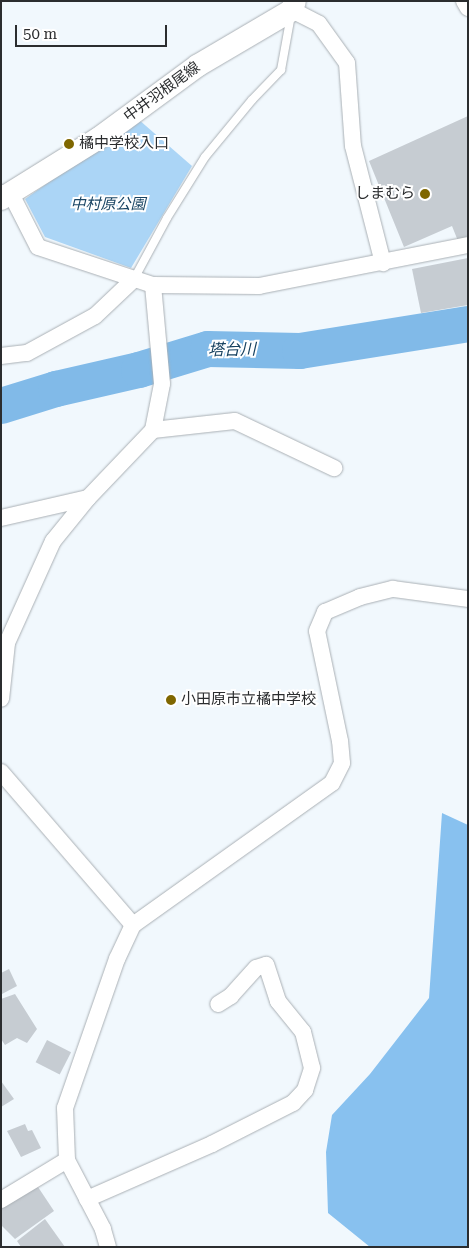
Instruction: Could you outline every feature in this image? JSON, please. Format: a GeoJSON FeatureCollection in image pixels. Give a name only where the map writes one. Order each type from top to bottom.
{"type":"FeatureCollection","features":[{"type":"Feature","properties":{"kind":"main road","name":"中井羽根尾線"},"geometry":{"type":"LineString","coordinates":[[4,195],[99,138],[197,66],[298,4]]}},
{"type":"Feature","properties":{"kind":"street"},"geometry":{"type":"LineString","coordinates":[[464,1],[468,8]]}},
{"type":"Feature","properties":{"kind":"street"},"geometry":{"type":"LineString","coordinates":[[298,4],[319,24],[347,63],[353,146],[383,263]]}},
{"type":"Feature","properties":{"kind":"street"},"geometry":{"type":"LineString","coordinates":[[4,195],[38,247],[153,285],[259,286],[468,245]]}},
{"type":"Feature","properties":{"kind":"street"},"geometry":{"type":"LineString","coordinates":[[1,356],[27,353],[96,316],[134,279]]}},
{"type":"Feature","properties":{"kind":"street"},"geometry":{"type":"LineString","coordinates":[[1,699],[7,643],[53,541],[88,498],[153,430],[162,384],[153,285]]}},
{"type":"Feature","properties":{"kind":"street"},"geometry":{"type":"LineString","coordinates":[[153,430],[235,421],[334,468]]}},
{"type":"Feature","properties":{"kind":"street"},"geometry":{"type":"LineString","coordinates":[[1,518],[88,498]]}},
{"type":"Feature","properties":{"kind":"street"},"geometry":{"type":"LineString","coordinates":[[108,1247],[103,1229],[67,1160],[65,1108],[117,959],[134,925],[332,783],[342,763],[340,741],[317,632],[325,612],[360,596],[393,589],[468,599]]}},
{"type":"Feature","properties":{"kind":"street"},"geometry":{"type":"LineString","coordinates":[[1,772],[134,925]]}},
{"type":"Feature","properties":{"kind":"street"},"geometry":{"type":"LineString","coordinates":[[87,1199],[212,1144],[277,1112],[293,1103],[305,1090],[312,1068],[303,1032],[278,1001],[266,965],[256,968],[231,996],[218,1004]]}},
{"type":"Feature","properties":{"kind":"street"},"geometry":{"type":"LineString","coordinates":[[1,1200],[67,1160]]}},
{"type":"Feature","properties":{"kind":"lane"},"geometry":{"type":"LineString","coordinates":[[134,279],[167,218],[205,157],[252,100],[281,70],[298,4]]}},
{"type":"Feature","properties":{"kind":"green space","name":"中村原公園"},"geometry":{"type":"Polygon","coordinates":[[[138,119],[192,166],[131,268],[45,237],[25,199],[138,119]]]}},
{"type":"Feature","properties":{"kind":"shaded area"},"geometry":{"type":"Polygon","coordinates":[[[442,813],[468,825],[468,1247],[370,1247],[328,1213],[326,1152],[332,1115],[370,1074],[429,998],[442,813]]]}},
{"type":"Feature","properties":{"kind":"building","name":"しまむら"},"geometry":{"type":"Polygon","coordinates":[[[468,116],[468,236],[458,241],[452,226],[404,247],[369,161],[468,116]]]}},
{"type":"Feature","properties":{"kind":"building"},"geometry":{"type":"Polygon","coordinates":[[[468,258],[468,305],[421,313],[412,269],[468,258]]]}},
{"type":"Feature","properties":{"kind":"building"},"geometry":{"type":"Polygon","coordinates":[[[9,969],[17,986],[2,994],[1,973],[9,969]]]}},
{"type":"Feature","properties":{"kind":"building"},"geometry":{"type":"Polygon","coordinates":[[[15,994],[37,1029],[27,1043],[17,1038],[5,1045],[1,1039],[1,999],[15,994]]]}},
{"type":"Feature","properties":{"kind":"building"},"geometry":{"type":"Polygon","coordinates":[[[47,1040],[71,1052],[60,1075],[36,1062],[47,1040]]]}},
{"type":"Feature","properties":{"kind":"building"},"geometry":{"type":"Polygon","coordinates":[[[1,1081],[14,1099],[1,1107],[1,1081]]]}},
{"type":"Feature","properties":{"kind":"building"},"geometry":{"type":"Polygon","coordinates":[[[25,1124],[28,1131],[32,1130],[41,1148],[21,1157],[7,1131],[25,1124]]]}},
{"type":"Feature","properties":{"kind":"building"},"geometry":{"type":"Polygon","coordinates":[[[38,1187],[54,1211],[15,1239],[1,1225],[1,1205],[38,1187]]]}},
{"type":"Feature","properties":{"kind":"building"},"geometry":{"type":"Polygon","coordinates":[[[45,1219],[65,1247],[21,1247],[17,1241],[45,1219]]]}},
{"type":"Feature","properties":{"kind":"waterway","name":"塔台川"},"geometry":{"type":"LineString","coordinates":[[1,406],[56,389],[139,370],[208,349],[300,351],[468,324]]}},
{"type":"Feature","properties":{"kind":"place","name":"橘中学校入口"},"geometry":{"type":"Point","coordinates":[69,144]}},
{"type":"Feature","properties":{"kind":"place","name":"しまむら"},"geometry":{"type":"Point","coordinates":[425,194]}},
{"type":"Feature","properties":{"kind":"place","name":"小田原市立橘中学校"},"geometry":{"type":"Point","coordinates":[171,700]}}]}
